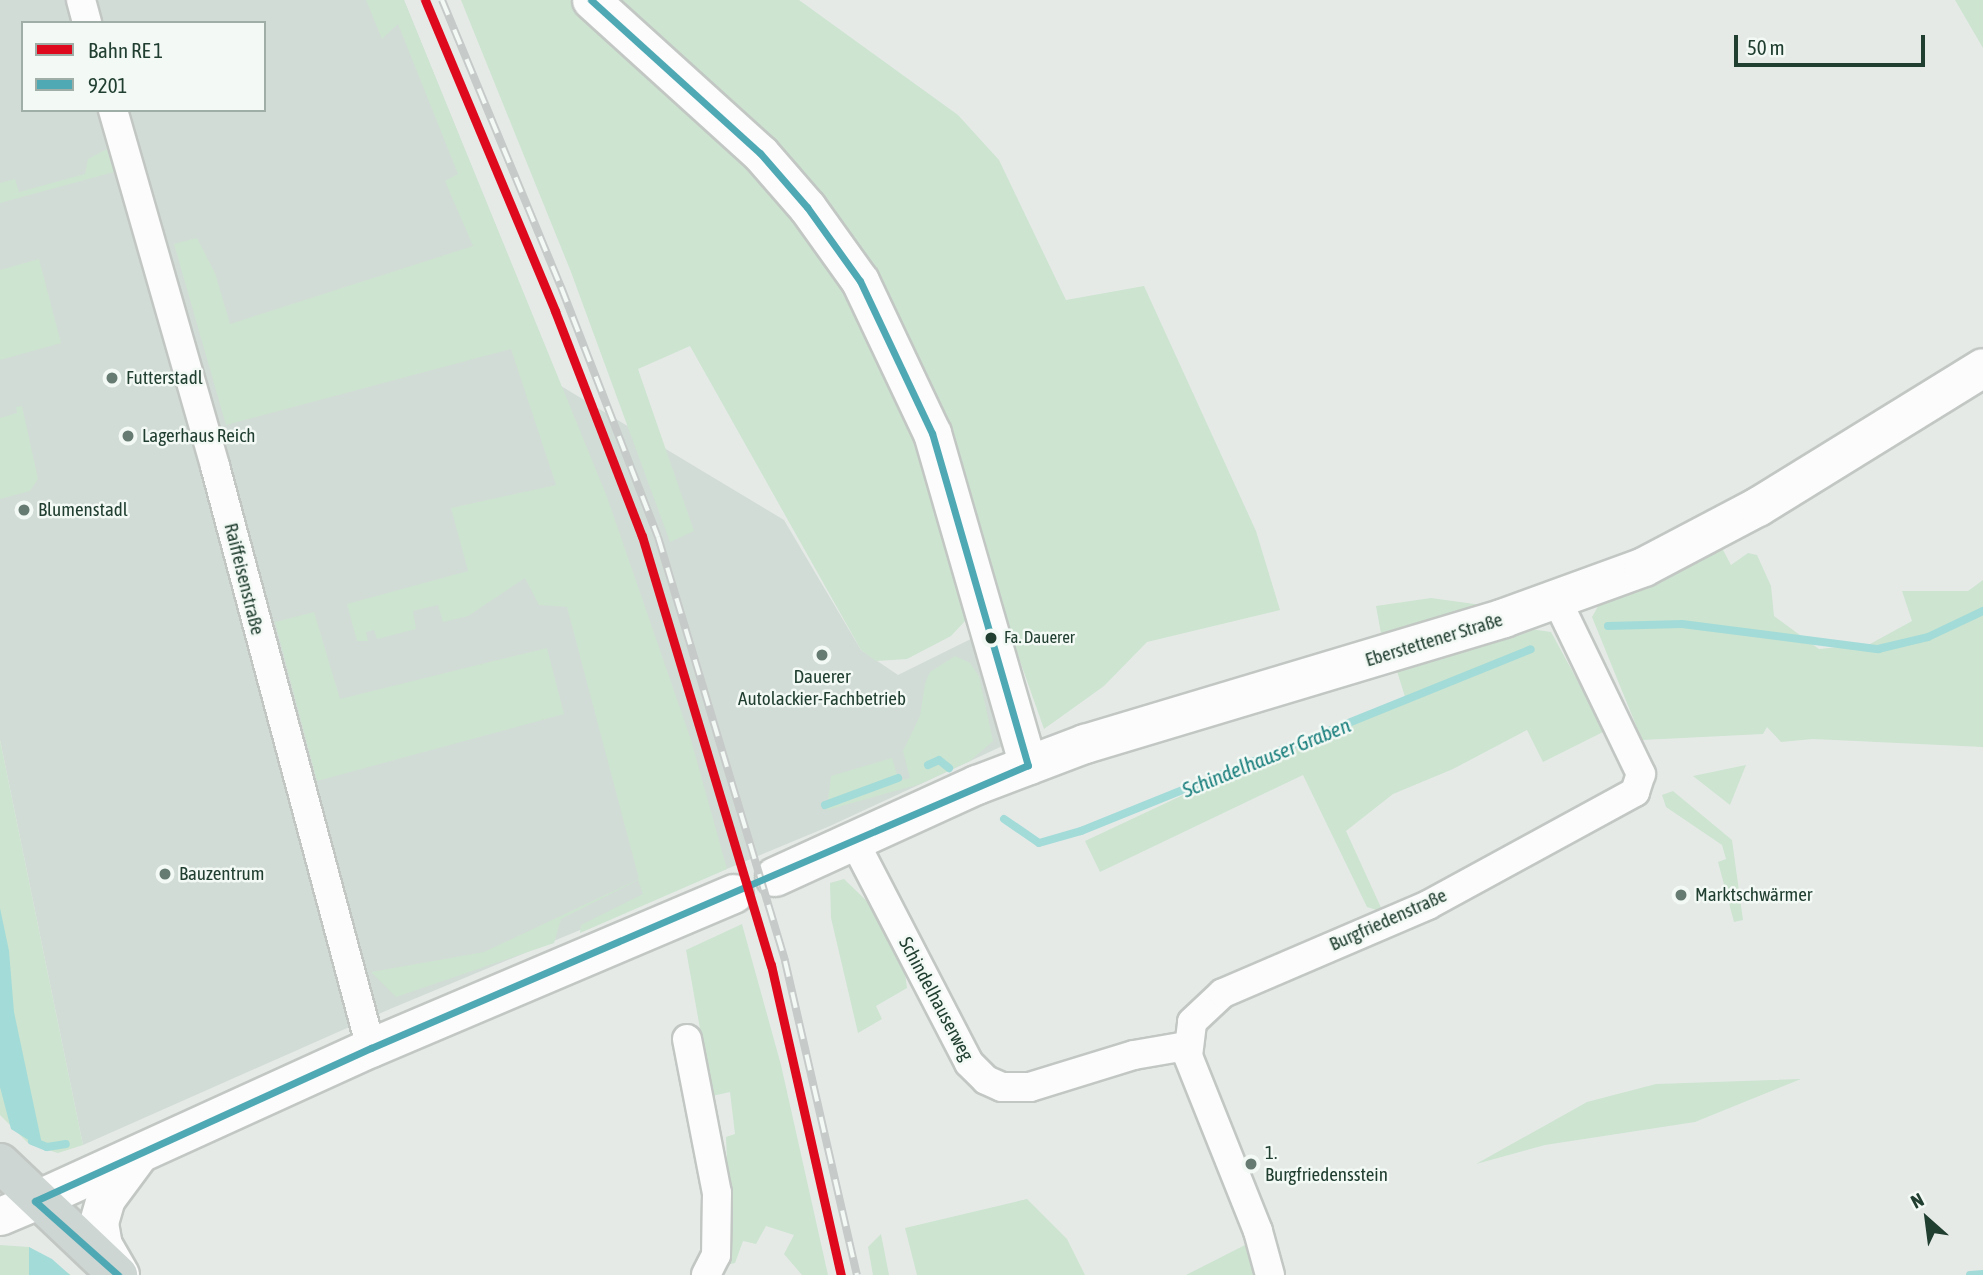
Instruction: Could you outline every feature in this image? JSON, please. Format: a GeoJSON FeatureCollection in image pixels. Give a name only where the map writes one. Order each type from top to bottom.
{"type":"FeatureCollection","features":[{"type":"Feature","properties":{"kind":"main road","name":"Eberstettener Straße"},"geometry":{"type":"LineString","coordinates":[[775,877],[1028,765],[1135,727],[1558,600],[1644,567],[1724,526],[1983,368]]}},
{"type":"Feature","properties":{"kind":"main road"},"geometry":{"type":"LineString","coordinates":[[12,1193],[84,1179],[371,1048],[734,894]]}},
{"type":"Feature","properties":{"kind":"main road"},"geometry":{"type":"LineString","coordinates":[[119,1275],[103,1246],[99,1223],[106,1199],[141,1153]]}},
{"type":"Feature","properties":{"kind":"main road"},"geometry":{"type":"LineString","coordinates":[[12,1193],[119,1275]]}},
{"type":"Feature","properties":{"kind":"street"},"geometry":{"type":"LineString","coordinates":[[81,0],[86,21]]}},
{"type":"Feature","properties":{"kind":"street"},"geometry":{"type":"LineString","coordinates":[[591,0],[738,131],[807,207],[860,281],[932,433],[1028,765]]}},
{"type":"Feature","properties":{"kind":"street","name":"Raiffeisenstraße"},"geometry":{"type":"LineString","coordinates":[[114,112],[215,466],[371,1048]]}},
{"type":"Feature","properties":{"kind":"street","name":"Burgfriedenstraße"},"geometry":{"type":"LineString","coordinates":[[1186,1046],[1197,1013],[1223,993],[1428,905],[1635,792],[1642,774],[1558,600]]}},
{"type":"Feature","properties":{"kind":"street","name":"Schindelhauserweg"},"geometry":{"type":"LineString","coordinates":[[854,841],[969,1063],[986,1080],[1002,1087],[1030,1087],[1134,1055],[1186,1046]]}},
{"type":"Feature","properties":{"kind":"street"},"geometry":{"type":"LineString","coordinates":[[687,1039],[717,1193],[716,1255],[706,1275]]}},
{"type":"Feature","properties":{"kind":"street"},"geometry":{"type":"LineString","coordinates":[[1186,1046],[1258,1231],[1270,1275]]}},
{"type":"Feature","properties":{"kind":"shaded area"},"geometry":{"type":"Polygon","coordinates":[[[0,0],[404,0],[561,386],[784,520],[861,650],[898,675],[991,629],[1022,737],[830,826],[390,1009],[83,1145],[0,740],[0,0]]]}},
{"type":"Feature","properties":{"kind":"green space"},"geometry":{"type":"Polygon","coordinates":[[[366,0],[404,0],[607,497],[691,740],[727,869],[580,933],[581,925],[643,894],[638,880],[561,919],[554,943],[396,997],[371,972],[484,952],[639,879],[567,607],[539,605],[525,578],[468,616],[443,622],[438,605],[413,611],[416,629],[377,639],[374,630],[366,632],[368,641],[357,641],[347,604],[468,571],[451,508],[556,485],[511,349],[226,425],[174,244],[197,238],[215,273],[230,324],[473,246],[445,181],[458,174],[398,24],[382,39],[366,0]]]}},
{"type":"Feature","properties":{"kind":"green space"},"geometry":{"type":"Polygon","coordinates":[[[461,0],[570,0],[726,130],[840,275],[914,419],[968,607],[965,621],[951,636],[907,659],[876,661],[861,650],[690,346],[638,369],[694,531],[670,542],[571,272],[461,0]]]}},
{"type":"Feature","properties":{"kind":"green space"},"geometry":{"type":"Polygon","coordinates":[[[614,0],[799,0],[958,115],[999,160],[1066,300],[1144,286],[1256,531],[1280,610],[1147,642],[1104,686],[1044,729],[907,341],[614,0]]]}},
{"type":"Feature","properties":{"kind":"green space"},"geometry":{"type":"Polygon","coordinates":[[[1955,0],[1983,0],[1983,48],[1955,0]]]}},
{"type":"Feature","properties":{"kind":"green space"},"geometry":{"type":"Polygon","coordinates":[[[107,149],[114,172],[0,203],[0,183],[15,179],[19,192],[85,174],[88,159],[107,149]]]}},
{"type":"Feature","properties":{"kind":"green space"},"geometry":{"type":"Polygon","coordinates":[[[39,259],[61,343],[0,360],[0,270],[39,259]]]}},
{"type":"Feature","properties":{"kind":"green space"},"geometry":{"type":"Polygon","coordinates":[[[22,406],[38,479],[30,491],[0,499],[0,418],[17,413],[16,407],[22,406]]]}},
{"type":"Feature","properties":{"kind":"green space"},"geometry":{"type":"Polygon","coordinates":[[[1722,548],[1731,565],[1748,553],[1757,555],[1771,586],[1774,616],[1819,649],[1870,644],[1912,621],[1902,591],[1968,591],[1983,580],[1983,747],[1813,739],[1781,742],[1767,727],[1763,734],[1642,740],[1592,617],[1601,601],[1722,548]]]}},
{"type":"Feature","properties":{"kind":"green space"},"geometry":{"type":"Polygon","coordinates":[[[1431,598],[1489,606],[1382,639],[1376,606],[1431,598]]]}},
{"type":"Feature","properties":{"kind":"green space"},"geometry":{"type":"Polygon","coordinates":[[[314,612],[340,699],[547,648],[564,714],[317,781],[275,622],[314,612]]]}},
{"type":"Feature","properties":{"kind":"green space"},"geometry":{"type":"Polygon","coordinates":[[[1524,628],[1551,632],[1605,731],[1543,762],[1527,730],[1453,769],[1393,794],[1346,831],[1383,912],[1367,907],[1303,775],[1100,872],[1085,841],[1262,758],[1406,700],[1396,668],[1524,628]]]}},
{"type":"Feature","properties":{"kind":"green space"},"geometry":{"type":"Polygon","coordinates":[[[955,656],[970,663],[979,676],[993,741],[970,761],[920,784],[827,810],[831,776],[892,758],[899,781],[910,778],[903,751],[920,716],[925,684],[930,672],[955,656]]]}},
{"type":"Feature","properties":{"kind":"green space"},"geometry":{"type":"Polygon","coordinates":[[[0,740],[83,1145],[58,1153],[29,1144],[0,1115],[0,740]]]}},
{"type":"Feature","properties":{"kind":"green space"},"geometry":{"type":"Polygon","coordinates":[[[1746,765],[1730,805],[1693,776],[1746,765]]]}},
{"type":"Feature","properties":{"kind":"green space"},"geometry":{"type":"Polygon","coordinates":[[[1673,791],[1732,840],[1743,920],[1734,922],[1718,862],[1726,859],[1722,845],[1666,807],[1662,795],[1673,791]]]}},
{"type":"Feature","properties":{"kind":"green space"},"geometry":{"type":"Polygon","coordinates":[[[844,879],[872,906],[903,958],[907,988],[876,1006],[882,1019],[858,1033],[831,918],[830,883],[844,879]]]}},
{"type":"Feature","properties":{"kind":"green space"},"geometry":{"type":"Polygon","coordinates":[[[742,924],[781,1065],[828,1275],[802,1275],[784,1254],[794,1235],[766,1226],[756,1244],[743,1241],[735,1263],[721,1266],[729,1213],[726,1137],[735,1134],[730,1092],[712,1096],[686,950],[742,924]]]}},
{"type":"Feature","properties":{"kind":"green space"},"geometry":{"type":"Polygon","coordinates":[[[1801,1079],[1695,1122],[1545,1145],[1476,1164],[1587,1102],[1656,1084],[1801,1079]]]}},
{"type":"Feature","properties":{"kind":"green space"},"geometry":{"type":"Polygon","coordinates":[[[1027,1199],[1067,1239],[1085,1275],[917,1275],[905,1228],[1027,1199]]]}},
{"type":"Feature","properties":{"kind":"green space"},"geometry":{"type":"Polygon","coordinates":[[[881,1234],[889,1275],[873,1275],[868,1247],[881,1234]]]}},
{"type":"Feature","properties":{"kind":"green space"},"geometry":{"type":"Polygon","coordinates":[[[1247,1244],[1254,1275],[1186,1275],[1247,1244]]]}},
{"type":"Feature","properties":{"kind":"green space"},"geometry":{"type":"Polygon","coordinates":[[[0,1245],[29,1247],[71,1275],[0,1275],[0,1245]]]}},
{"type":"Feature","properties":{"kind":"water"},"geometry":{"type":"Polygon","coordinates":[[[0,908],[9,951],[14,1012],[43,1149],[11,1129],[0,1087],[0,908]]]}},
{"type":"Feature","properties":{"kind":"water"},"geometry":{"type":"Polygon","coordinates":[[[29,1247],[52,1259],[70,1275],[29,1275],[29,1247]]]}},
{"type":"Feature","properties":{"kind":"waterway","name":"Schindelhauser Graben"},"geometry":{"type":"LineString","coordinates":[[1608,626],[1682,624],[1878,649],[1928,637],[1983,611]]}},
{"type":"Feature","properties":{"kind":"waterway","name":"Schindelhauser Graben"},"geometry":{"type":"LineString","coordinates":[[1004,819],[1039,843],[1081,831],[1531,649]]}},
{"type":"Feature","properties":{"kind":"waterway","name":"Schindelhauser Graben"},"geometry":{"type":"LineString","coordinates":[[928,765],[939,760],[949,768]]}},
{"type":"Feature","properties":{"kind":"waterway","name":"Schindelhauser Graben"},"geometry":{"type":"LineString","coordinates":[[825,805],[898,778]]}},
{"type":"Feature","properties":{"kind":"waterway","name":"Schindelhauser Graben"},"geometry":{"type":"LineString","coordinates":[[32,1141],[47,1147],[66,1144]]}},
{"type":"Feature","properties":{"kind":"waterway"},"geometry":{"type":"LineString","coordinates":[[1970,1275],[1983,1274]]}},
{"type":"Feature","properties":{"kind":"railway"},"geometry":{"type":"LineString","coordinates":[[442,0],[561,287],[658,537],[785,961],[857,1275]]}},
{"type":"Feature","properties":{"kind":"transit line"},"geometry":{"type":"LineString","coordinates":[[425,0],[555,311],[642,536],[771,965],[841,1275]]}},
{"type":"Feature","properties":{"kind":"transit line","name":"9201"},"geometry":{"type":"LineString","coordinates":[[591,0],[760,153],[807,207],[860,281],[932,433],[1028,765]]}},
{"type":"Feature","properties":{"kind":"transit line","name":"9201"},"geometry":{"type":"LineString","coordinates":[[118,1275],[35,1201],[371,1048],[1028,765]]}},
{"type":"Feature","properties":{"kind":"place","name":"Futterstadl"},"geometry":{"type":"Point","coordinates":[112,378]}},
{"type":"Feature","properties":{"kind":"place","name":"Lagerhaus Reich"},"geometry":{"type":"Point","coordinates":[128,436]}},
{"type":"Feature","properties":{"kind":"place","name":"Blumenstadl"},"geometry":{"type":"Point","coordinates":[24,510]}},
{"type":"Feature","properties":{"kind":"place","name":"Fa. Dauerer"},"geometry":{"type":"Point","coordinates":[991,638]}},
{"type":"Feature","properties":{"kind":"place","name":"Dauerer Autolackier-Fachbetrieb"},"geometry":{"type":"Point","coordinates":[822,655]}},
{"type":"Feature","properties":{"kind":"place","name":"Bauzentrum"},"geometry":{"type":"Point","coordinates":[165,874]}},
{"type":"Feature","properties":{"kind":"place","name":"Marktschwärmer"},"geometry":{"type":"Point","coordinates":[1681,895]}},
{"type":"Feature","properties":{"kind":"place","name":"1. Burgfriedensstein"},"geometry":{"type":"Point","coordinates":[1251,1164]}}]}
